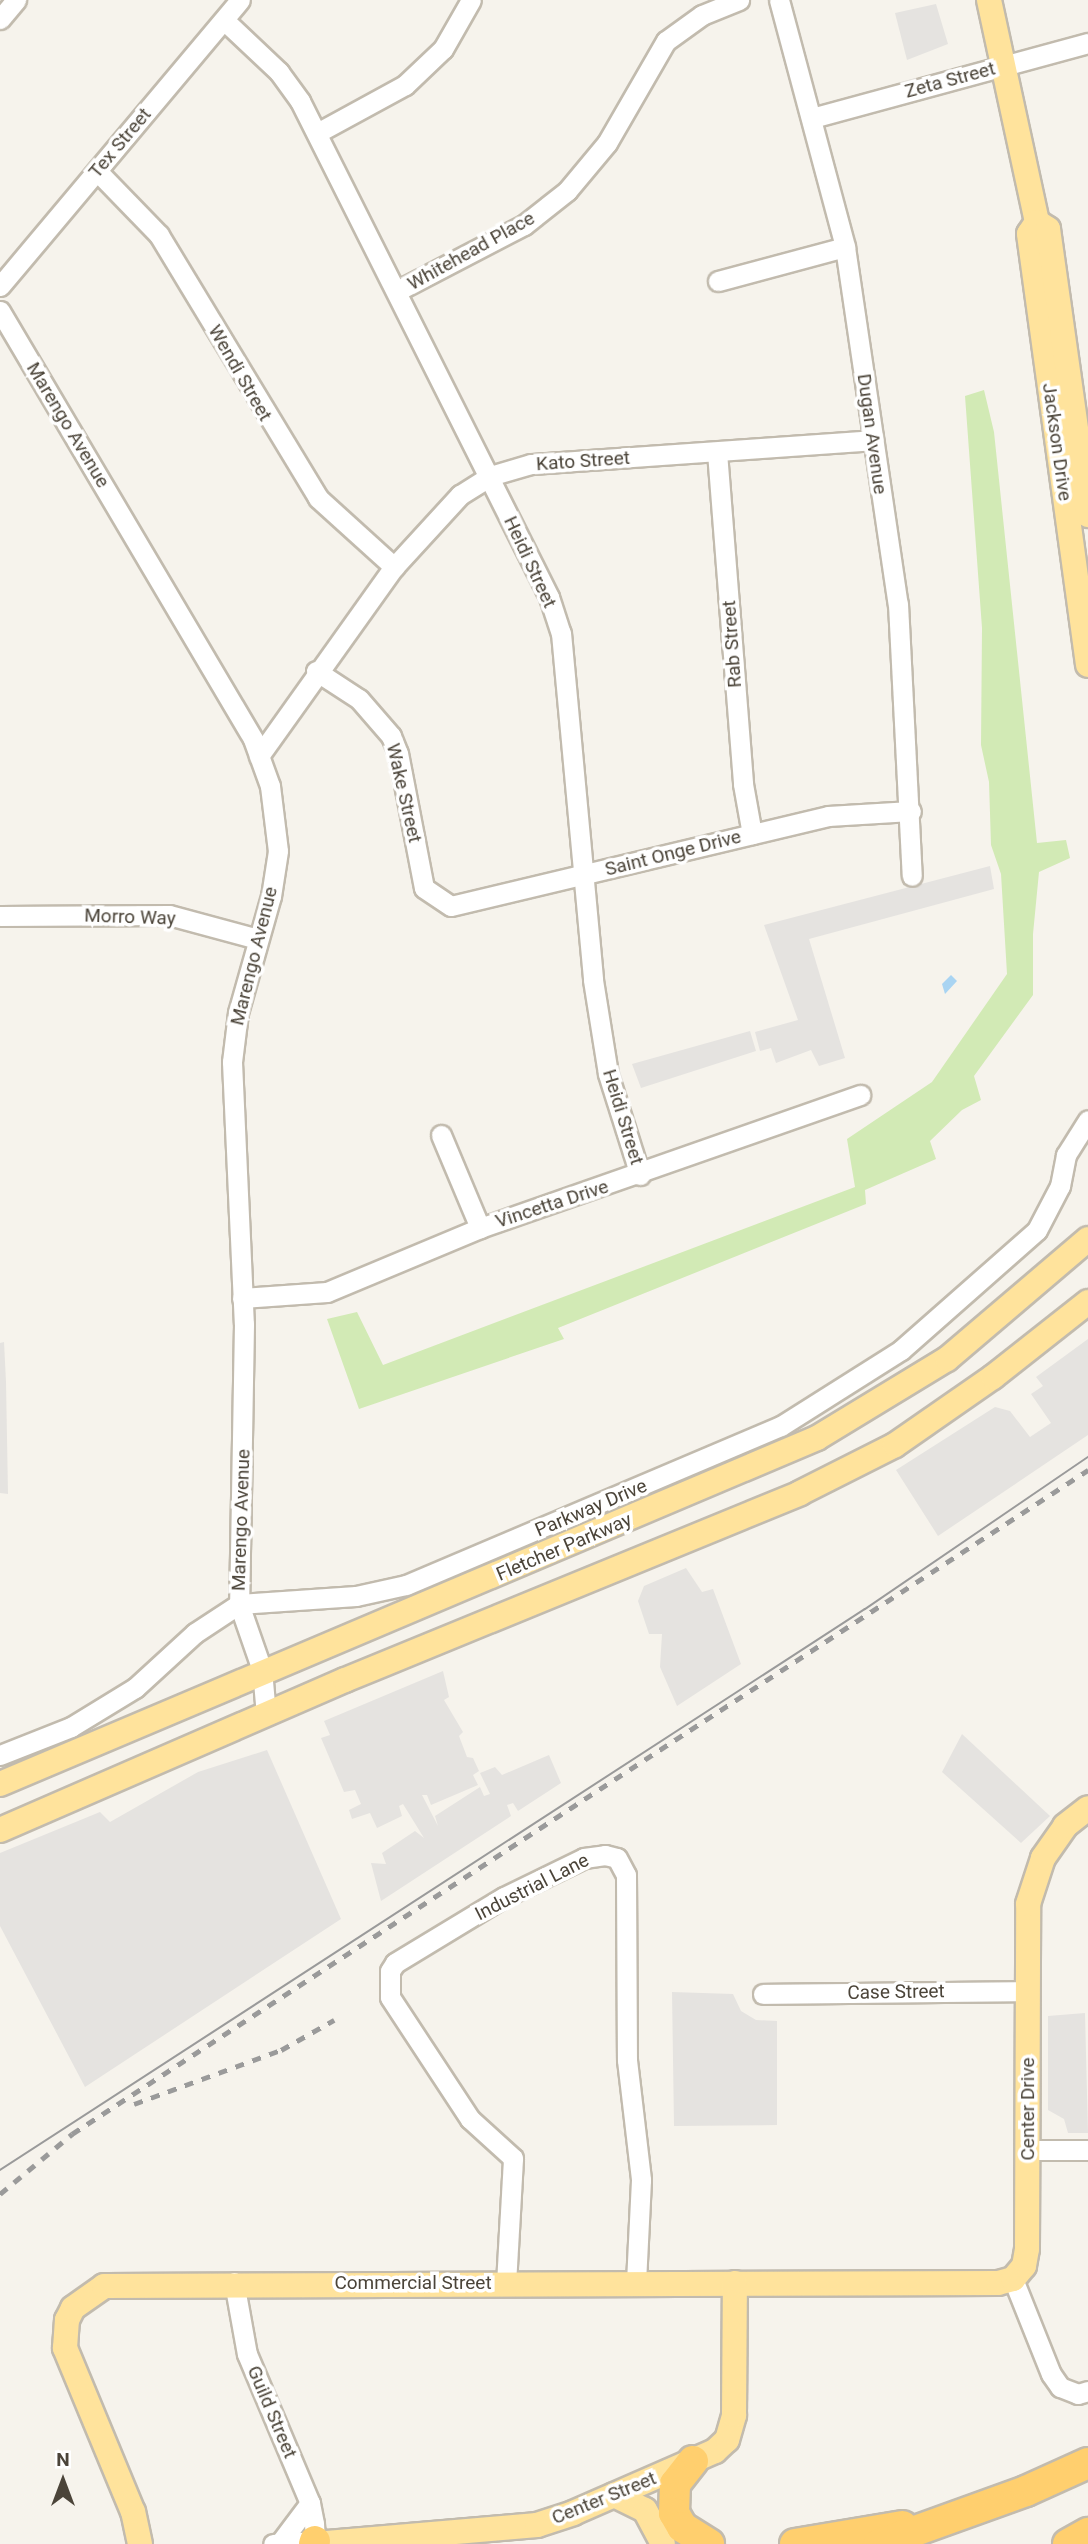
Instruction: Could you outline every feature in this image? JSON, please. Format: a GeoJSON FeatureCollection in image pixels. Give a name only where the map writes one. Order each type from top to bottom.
{"type":"FeatureCollection","features":[{"type":"Feature","properties":{"kind":"highway"},"geometry":{"type":"LineString","coordinates":[[694,2461],[675,2484],[674,2512],[682,2527],[709,2544]]}},
{"type":"Feature","properties":{"kind":"highway"},"geometry":{"type":"LineString","coordinates":[[878,2544],[974,2510],[1088,2463]]}},
{"type":"Feature","properties":{"kind":"highway"},"geometry":{"type":"LineString","coordinates":[[795,2544],[974,2510]]}},
{"type":"Feature","properties":{"kind":"highway"},"geometry":{"type":"LineString","coordinates":[[1068,2544],[1088,2533]]}},
{"type":"Feature","properties":{"kind":"main road","name":"Jackson Drive"},"geometry":{"type":"LineString","coordinates":[[989,0],[1006,65],[1037,222],[1029,234],[1088,665]]}},
{"type":"Feature","properties":{"kind":"main road","name":"Jackson Drive"},"geometry":{"type":"LineString","coordinates":[[1037,222],[1048,229],[1088,515]]}},
{"type":"Feature","properties":{"kind":"main road","name":"Fletcher Parkway"},"geometry":{"type":"LineString","coordinates":[[0,1784],[262,1670],[579,1542],[817,1438],[947,1359],[1088,1239]]}},
{"type":"Feature","properties":{"kind":"main road"},"geometry":{"type":"LineString","coordinates":[[0,1830],[288,1706],[812,1487],[895,1445],[993,1377],[1088,1302]]}},
{"type":"Feature","properties":{"kind":"main road","name":"Center Drive"},"geometry":{"type":"LineString","coordinates":[[1013,2279],[1024,2266],[1027,2249],[1028,1904],[1043,1858],[1065,1826],[1088,1808]]}},
{"type":"Feature","properties":{"kind":"main road","name":"Commercial Street"},"geometry":{"type":"LineString","coordinates":[[140,2544],[133,2512],[65,2348],[67,2320],[82,2297],[104,2286],[234,2282],[998,2283],[1013,2279]]}},
{"type":"Feature","properties":{"kind":"main road","name":"Center Street"},"geometry":{"type":"LineString","coordinates":[[315,2543],[513,2529],[573,2513],[715,2451],[732,2428],[736,2283]]}},
{"type":"Feature","properties":{"kind":"main road"},"geometry":{"type":"LineString","coordinates":[[614,2495],[645,2510],[663,2544]]}},
{"type":"Feature","properties":{"kind":"street"},"geometry":{"type":"LineString","coordinates":[[0,19],[16,0]]}},
{"type":"Feature","properties":{"kind":"street","name":"Tex Street"},"geometry":{"type":"LineString","coordinates":[[0,286],[240,0]]}},
{"type":"Feature","properties":{"kind":"street"},"geometry":{"type":"LineString","coordinates":[[317,133],[405,85],[443,49],[471,0]]}},
{"type":"Feature","properties":{"kind":"street","name":"Whitehead Place"},"geometry":{"type":"LineString","coordinates":[[397,291],[524,225],[567,191],[607,143],[666,41],[702,15],[740,0]]}},
{"type":"Feature","properties":{"kind":"street","name":"Dugan Avenue"},"geometry":{"type":"LineString","coordinates":[[779,0],[845,247],[898,604],[911,811],[912,876]]}},
{"type":"Feature","properties":{"kind":"street","name":"Heidi Street"},"geometry":{"type":"LineString","coordinates":[[223,20],[279,72],[317,133],[549,597],[561,633],[581,876],[608,1074],[640,1175]]}},
{"type":"Feature","properties":{"kind":"street","name":"Zeta Street"},"geometry":{"type":"LineString","coordinates":[[812,118],[1088,43]]}},
{"type":"Feature","properties":{"kind":"street","name":"Wendi Street"},"geometry":{"type":"LineString","coordinates":[[97,171],[159,235],[318,498],[394,567]]}},
{"type":"Feature","properties":{"kind":"street"},"geometry":{"type":"LineString","coordinates":[[718,281],[845,247]]}},
{"type":"Feature","properties":{"kind":"street","name":"Marengo Avenue"},"geometry":{"type":"LineString","coordinates":[[0,311],[259,756],[270,786],[278,851],[271,896],[238,1013],[232,1062],[242,1298],[239,1604],[262,1670],[266,1716]]}},
{"type":"Feature","properties":{"kind":"street","name":"Kato Street"},"geometry":{"type":"LineString","coordinates":[[259,756],[316,671],[394,567],[460,495],[490,476],[531,464],[873,440]]}},
{"type":"Feature","properties":{"kind":"street","name":"Rab Street"},"geometry":{"type":"LineString","coordinates":[[717,452],[744,784],[752,834]]}},
{"type":"Feature","properties":{"kind":"street","name":"Wake Street"},"geometry":{"type":"LineString","coordinates":[[316,671],[359,699],[391,736],[398,753],[425,888],[438,902]]}},
{"type":"Feature","properties":{"kind":"street","name":"Saint Onge Drive"},"geometry":{"type":"LineString","coordinates":[[438,902],[451,906],[828,816],[911,811]]}},
{"type":"Feature","properties":{"kind":"street","name":"Morro Way"},"geometry":{"type":"LineString","coordinates":[[0,916],[169,915],[258,939]]}},
{"type":"Feature","properties":{"kind":"street","name":"Vincetta Drive"},"geometry":{"type":"LineString","coordinates":[[242,1298],[327,1292],[480,1228],[640,1175],[860,1095]]}},
{"type":"Feature","properties":{"kind":"street","name":"Parkway Drive"},"geometry":{"type":"LineString","coordinates":[[0,1755],[71,1727],[135,1688],[195,1633],[239,1604],[356,1596],[406,1585],[781,1426],[901,1350],[1037,1230],[1060,1186],[1066,1155],[1088,1120]]}},
{"type":"Feature","properties":{"kind":"street"},"geometry":{"type":"LineString","coordinates":[[441,1135],[480,1228]]}},
{"type":"Feature","properties":{"kind":"street","name":"Marengo Avenue"},"geometry":{"type":"LineString","coordinates":[[262,1670],[288,1706]]}},
{"type":"Feature","properties":{"kind":"street","name":"Industrial Lane"},"geometry":{"type":"LineString","coordinates":[[506,2284],[513,2158],[462,2108],[390,1997],[390,1971],[395,1963],[504,1897],[584,1858],[605,1855],[617,1858],[626,1875],[626,2020],[631,2104],[641,2180],[636,2283]]}},
{"type":"Feature","properties":{"kind":"street","name":"Case Street"},"geometry":{"type":"LineString","coordinates":[[763,1994],[1029,1991]]}},
{"type":"Feature","properties":{"kind":"street"},"geometry":{"type":"LineString","coordinates":[[1028,2150],[1088,2150]]}},
{"type":"Feature","properties":{"kind":"street"},"geometry":{"type":"LineString","coordinates":[[1013,2279],[1051,2374],[1060,2387],[1078,2394],[1088,2391]]}},
{"type":"Feature","properties":{"kind":"street","name":"Guild Street"},"geometry":{"type":"LineString","coordinates":[[234,2282],[247,2354],[310,2503],[315,2543]]}},
{"type":"Feature","properties":{"kind":"street"},"geometry":{"type":"LineString","coordinates":[[280,2543],[310,2503]]}},
{"type":"Feature","properties":{"kind":"street","name":"Center Street"},"geometry":{"type":"LineString","coordinates":[[273,2544],[315,2543]]}},
{"type":"Feature","properties":{"kind":"green space"},"geometry":{"type":"Polygon","coordinates":[[[984,390],[994,432],[1037,843],[1066,840],[1070,858],[1039,872],[1033,934],[1033,995],[974,1076],[981,1100],[962,1110],[930,1141],[936,1159],[865,1190],[866,1204],[558,1328],[564,1339],[359,1409],[327,1319],[357,1312],[383,1365],[855,1187],[847,1139],[932,1082],[1007,974],[1001,874],[991,845],[989,782],[981,745],[982,628],[965,396],[984,390]]]}},
{"type":"Feature","properties":{"kind":"shaded area"},"geometry":{"type":"Polygon","coordinates":[[[936,4],[948,44],[907,60],[895,13],[936,4]]]}},
{"type":"Feature","properties":{"kind":"shaded area"},"geometry":{"type":"Polygon","coordinates":[[[990,866],[994,889],[809,939],[845,1058],[819,1066],[811,1050],[776,1063],[771,1048],[760,1051],[755,1032],[798,1020],[764,925],[990,866]]]}},
{"type":"Feature","properties":{"kind":"shaded area"},"geometry":{"type":"Polygon","coordinates":[[[750,1031],[756,1051],[641,1088],[632,1064],[750,1031]]]}},
{"type":"Feature","properties":{"kind":"shaded area"},"geometry":{"type":"Polygon","coordinates":[[[1088,1339],[1088,1435],[938,1536],[896,1470],[995,1407],[1010,1411],[1030,1437],[1051,1423],[1031,1394],[1043,1386],[1036,1377],[1088,1339]]]}},
{"type":"Feature","properties":{"kind":"shaded area"},"geometry":{"type":"Polygon","coordinates":[[[4,1342],[8,1494],[0,1493],[0,1343],[4,1342]]]}},
{"type":"Feature","properties":{"kind":"shaded area"},"geometry":{"type":"Polygon","coordinates":[[[686,1568],[702,1592],[713,1589],[741,1664],[677,1706],[660,1667],[662,1634],[649,1634],[638,1601],[644,1586],[686,1568]]]}},
{"type":"Feature","properties":{"kind":"shaded area"},"geometry":{"type":"Polygon","coordinates":[[[443,1671],[449,1697],[444,1700],[463,1732],[459,1736],[467,1757],[473,1758],[479,1771],[473,1775],[478,1785],[431,1805],[427,1795],[422,1795],[438,1826],[435,1816],[480,1787],[484,1796],[490,1794],[480,1773],[495,1767],[502,1775],[549,1755],[561,1783],[518,1811],[513,1803],[507,1805],[511,1816],[381,1901],[371,1863],[386,1864],[382,1853],[415,1831],[424,1838],[403,1804],[399,1806],[402,1816],[377,1828],[370,1813],[352,1819],[349,1810],[361,1804],[355,1790],[344,1792],[321,1738],[330,1735],[324,1721],[443,1671]]]}},
{"type":"Feature","properties":{"kind":"shaded area"},"geometry":{"type":"Polygon","coordinates":[[[962,1734],[1050,1816],[1021,1843],[942,1772],[962,1734]]]}},
{"type":"Feature","properties":{"kind":"shaded area"},"geometry":{"type":"Polygon","coordinates":[[[267,1750],[341,1919],[85,2087],[0,1926],[0,1853],[100,1812],[110,1822],[198,1772],[267,1750]]]}},
{"type":"Feature","properties":{"kind":"shaded area"},"geometry":{"type":"Polygon","coordinates":[[[672,1992],[733,1994],[741,2011],[756,2020],[777,2021],[777,2125],[674,2126],[672,1992]]]}},
{"type":"Feature","properties":{"kind":"shaded area"},"geometry":{"type":"Polygon","coordinates":[[[1085,2013],[1088,2133],[1068,2133],[1064,2119],[1048,2110],[1048,2016],[1085,2013]]]}},
{"type":"Feature","properties":{"kind":"water"},"geometry":{"type":"Polygon","coordinates":[[[951,975],[957,981],[945,994],[942,984],[951,975]]]}},
{"type":"Feature","properties":{"kind":"tram line"},"geometry":{"type":"LineString","coordinates":[[0,2170],[865,1609],[1088,1457]]}},
{"type":"Feature","properties":{"kind":"railway"},"geometry":{"type":"LineString","coordinates":[[0,2194],[72,2134],[1088,1470]]}},
{"type":"Feature","properties":{"kind":"railway"},"geometry":{"type":"LineString","coordinates":[[134,2104],[281,2050],[334,2020]]}}]}
